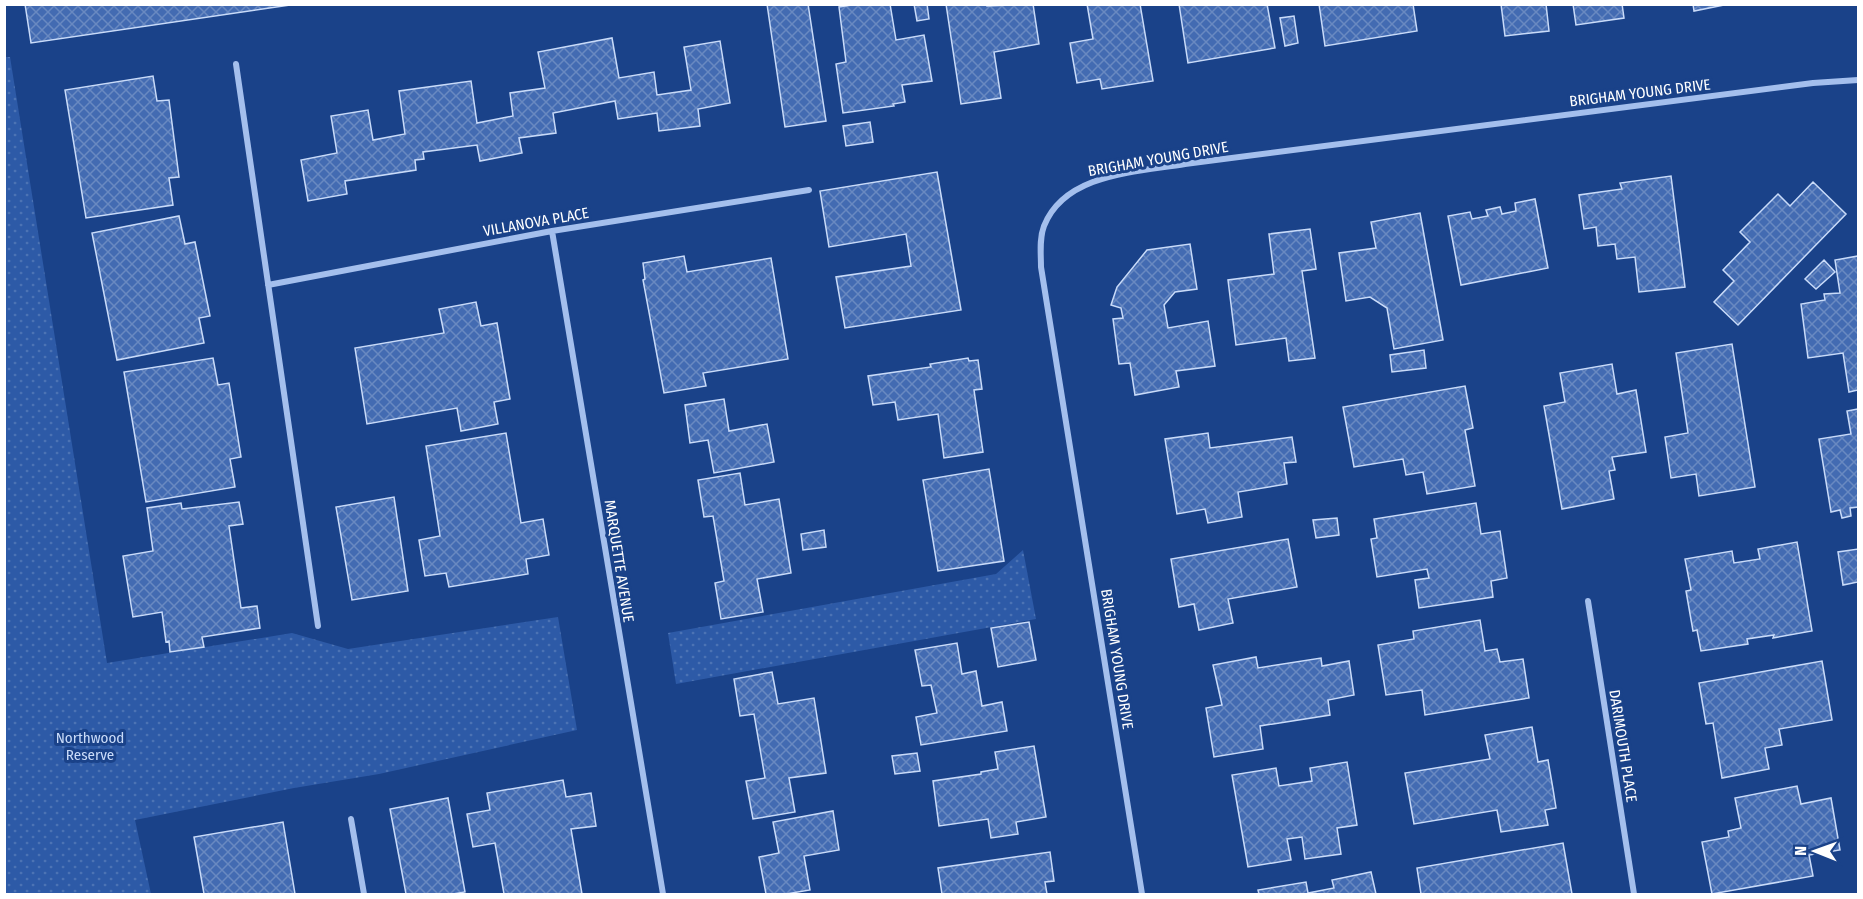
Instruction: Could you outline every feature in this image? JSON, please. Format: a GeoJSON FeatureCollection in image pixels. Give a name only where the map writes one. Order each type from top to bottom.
{"type":"FeatureCollection","features":[{"type":"Feature","properties":{"kind":"street"},"geometry":{"type":"LineString","coordinates":[[236,64],[318,626]]}},
{"type":"Feature","properties":{"kind":"street","name":"BRIGHAM YOUNG DRIVE"},"geometry":{"type":"LineString","coordinates":[[1142,894],[1041,267],[1040,245],[1044,226],[1066,195],[1083,185],[1106,178],[1185,164],[1813,83],[1858,80]]}},
{"type":"Feature","properties":{"kind":"street","name":"VILLANOVA PLACE"},"geometry":{"type":"LineString","coordinates":[[268,285],[552,231],[809,190]]}},
{"type":"Feature","properties":{"kind":"street","name":"MARQUETTE AVENUE"},"geometry":{"type":"LineString","coordinates":[[552,231],[663,894]]}},
{"type":"Feature","properties":{"kind":"street","name":"DARIMOUTH PLACE"},"geometry":{"type":"LineString","coordinates":[[1588,601],[1634,894]]}},
{"type":"Feature","properties":{"kind":"street"},"geometry":{"type":"LineString","coordinates":[[351,819],[364,894]]}},
{"type":"Feature","properties":{"kind":"green space","name":"Northwood Reserve"},"geometry":{"type":"Polygon","coordinates":[[[5,57],[10,57],[107,663],[292,633],[348,649],[558,617],[577,730],[379,774],[294,788],[135,820],[151,894],[5,894],[5,57]]]}},
{"type":"Feature","properties":{"kind":"green space"},"geometry":{"type":"Polygon","coordinates":[[[1023,550],[1036,619],[676,684],[668,633],[996,574],[1023,550]]]}},
{"type":"Feature","properties":{"kind":"building"},"geometry":{"type":"Polygon","coordinates":[[[25,4],[297,4],[31,43],[25,4]]]}},
{"type":"Feature","properties":{"kind":"building"},"geometry":{"type":"Polygon","coordinates":[[[767,4],[808,4],[826,121],[785,127],[767,4]]]}},
{"type":"Feature","properties":{"kind":"building"},"geometry":{"type":"Polygon","coordinates":[[[858,4],[890,4],[896,40],[924,35],[932,81],[902,85],[905,102],[893,104],[894,106],[843,113],[836,64],[846,62],[839,7],[858,4]]]}},
{"type":"Feature","properties":{"kind":"building"},"geometry":{"type":"Polygon","coordinates":[[[914,4],[927,4],[929,19],[917,21],[914,4]]]}},
{"type":"Feature","properties":{"kind":"building"},"geometry":{"type":"Polygon","coordinates":[[[946,4],[987,4],[987,6],[1033,4],[1039,44],[994,52],[1001,98],[961,104],[946,4]]]}},
{"type":"Feature","properties":{"kind":"building"},"geometry":{"type":"Polygon","coordinates":[[[1087,4],[1140,4],[1153,81],[1102,89],[1100,79],[1077,83],[1070,43],[1093,39],[1087,4]]]}},
{"type":"Feature","properties":{"kind":"building"},"geometry":{"type":"Polygon","coordinates":[[[1179,4],[1267,4],[1275,48],[1188,63],[1179,4]]]}},
{"type":"Feature","properties":{"kind":"building"},"geometry":{"type":"Polygon","coordinates":[[[1319,4],[1413,4],[1417,31],[1325,46],[1319,4]]]}},
{"type":"Feature","properties":{"kind":"building"},"geometry":{"type":"Polygon","coordinates":[[[1501,4],[1546,4],[1549,31],[1505,36],[1501,4]]]}},
{"type":"Feature","properties":{"kind":"building"},"geometry":{"type":"Polygon","coordinates":[[[1573,4],[1622,4],[1624,18],[1576,25],[1573,4]]]}},
{"type":"Feature","properties":{"kind":"building"},"geometry":{"type":"Polygon","coordinates":[[[1693,4],[1729,4],[1694,11],[1693,4]]]}},
{"type":"Feature","properties":{"kind":"building"},"geometry":{"type":"Polygon","coordinates":[[[1294,16],[1298,43],[1285,46],[1280,18],[1294,16]]]}},
{"type":"Feature","properties":{"kind":"building"},"geometry":{"type":"Polygon","coordinates":[[[612,38],[619,78],[654,72],[657,95],[691,90],[684,47],[720,41],[730,103],[698,109],[700,126],[659,131],[657,113],[618,119],[615,101],[553,113],[556,133],[519,138],[522,153],[480,161],[477,145],[423,152],[424,159],[415,160],[416,170],[345,181],[347,194],[308,201],[301,160],[337,153],[331,116],[368,110],[373,140],[405,134],[399,91],[471,81],[477,123],[513,116],[510,93],[545,88],[538,52],[612,38]]]}},
{"type":"Feature","properties":{"kind":"building"},"geometry":{"type":"Polygon","coordinates":[[[153,76],[157,101],[169,100],[179,177],[169,178],[173,205],[86,218],[65,90],[153,76]]]}},
{"type":"Feature","properties":{"kind":"building"},"geometry":{"type":"Polygon","coordinates":[[[870,122],[873,142],[846,146],[843,126],[870,122]]]}},
{"type":"Feature","properties":{"kind":"building"},"geometry":{"type":"Polygon","coordinates":[[[937,172],[961,310],[845,328],[836,277],[911,266],[906,234],[829,247],[820,191],[937,172]]]}},
{"type":"Feature","properties":{"kind":"building"},"geometry":{"type":"Polygon","coordinates":[[[1671,176],[1685,287],[1639,292],[1635,257],[1617,259],[1615,244],[1598,246],[1596,227],[1584,229],[1579,195],[1622,189],[1620,183],[1671,176]]]}},
{"type":"Feature","properties":{"kind":"building"},"geometry":{"type":"Polygon","coordinates":[[[1813,182],[1846,214],[1738,325],[1714,302],[1734,281],[1723,270],[1750,242],[1740,232],[1778,194],[1790,206],[1813,182]]]}},
{"type":"Feature","properties":{"kind":"building"},"geometry":{"type":"Polygon","coordinates":[[[1535,199],[1548,268],[1461,285],[1448,216],[1470,212],[1472,219],[1488,216],[1486,210],[1500,207],[1502,214],[1516,211],[1515,203],[1535,199]]]}},
{"type":"Feature","properties":{"kind":"building"},"geometry":{"type":"Polygon","coordinates":[[[1420,213],[1443,340],[1394,349],[1387,308],[1370,297],[1346,301],[1339,253],[1376,248],[1371,222],[1420,213]]]}},
{"type":"Feature","properties":{"kind":"building"},"geometry":{"type":"Polygon","coordinates":[[[179,216],[185,244],[195,242],[210,316],[199,318],[204,343],[117,360],[92,233],[179,216]]]}},
{"type":"Feature","properties":{"kind":"building"},"geometry":{"type":"Polygon","coordinates":[[[1310,229],[1316,269],[1302,271],[1315,358],[1289,361],[1286,338],[1236,345],[1228,280],[1274,274],[1269,234],[1310,229]]]}},
{"type":"Feature","properties":{"kind":"building"},"geometry":{"type":"Polygon","coordinates":[[[1190,244],[1197,289],[1175,292],[1164,305],[1168,328],[1208,321],[1215,366],[1176,371],[1179,387],[1135,395],[1130,363],[1119,364],[1113,319],[1123,318],[1121,308],[1111,305],[1117,287],[1147,250],[1190,244]]]}},
{"type":"Feature","properties":{"kind":"building"},"geometry":{"type":"Polygon","coordinates":[[[684,256],[687,272],[771,258],[788,359],[703,373],[706,386],[664,393],[643,280],[645,279],[643,263],[684,256]]]}},
{"type":"Feature","properties":{"kind":"building"},"geometry":{"type":"Polygon","coordinates":[[[1858,256],[1858,390],[1849,392],[1843,353],[1808,358],[1801,304],[1825,300],[1824,294],[1840,293],[1835,260],[1858,256]]]}},
{"type":"Feature","properties":{"kind":"building"},"geometry":{"type":"Polygon","coordinates":[[[1824,260],[1835,272],[1816,289],[1805,279],[1824,260]]]}},
{"type":"Feature","properties":{"kind":"building"},"geometry":{"type":"Polygon","coordinates":[[[476,302],[481,326],[497,323],[510,399],[494,402],[498,424],[461,431],[457,408],[367,424],[355,348],[444,333],[439,309],[476,302]]]}},
{"type":"Feature","properties":{"kind":"building"},"geometry":{"type":"Polygon","coordinates":[[[1732,344],[1755,487],[1699,496],[1696,474],[1671,478],[1665,437],[1688,433],[1676,353],[1732,344]]]}},
{"type":"Feature","properties":{"kind":"building"},"geometry":{"type":"Polygon","coordinates":[[[1424,350],[1426,368],[1392,372],[1390,355],[1424,350]]]}},
{"type":"Feature","properties":{"kind":"building"},"geometry":{"type":"Polygon","coordinates":[[[213,358],[218,385],[229,383],[241,457],[230,459],[235,487],[146,502],[124,372],[213,358]]]}},
{"type":"Feature","properties":{"kind":"building"},"geometry":{"type":"Polygon","coordinates":[[[968,358],[969,361],[978,360],[982,389],[974,390],[983,452],[944,458],[938,414],[898,420],[895,402],[873,405],[868,376],[931,367],[930,364],[968,358]]]}},
{"type":"Feature","properties":{"kind":"building"},"geometry":{"type":"Polygon","coordinates":[[[1612,364],[1617,394],[1636,390],[1646,452],[1612,457],[1615,470],[1609,471],[1614,499],[1562,509],[1544,406],[1565,402],[1560,373],[1612,364]]]}},
{"type":"Feature","properties":{"kind":"building"},"geometry":{"type":"Polygon","coordinates":[[[1465,386],[1473,428],[1465,430],[1475,486],[1427,494],[1423,472],[1406,475],[1403,459],[1354,467],[1343,407],[1465,386]]]}},
{"type":"Feature","properties":{"kind":"building"},"geometry":{"type":"Polygon","coordinates":[[[724,399],[729,431],[767,424],[774,462],[714,473],[708,440],[690,443],[685,405],[724,399]]]}},
{"type":"Feature","properties":{"kind":"building"},"geometry":{"type":"Polygon","coordinates":[[[1858,409],[1858,507],[1850,508],[1851,516],[1842,518],[1840,510],[1831,512],[1819,439],[1851,434],[1847,411],[1858,409]]]}},
{"type":"Feature","properties":{"kind":"building"},"geometry":{"type":"Polygon","coordinates":[[[506,433],[521,523],[543,519],[549,555],[526,559],[528,574],[449,587],[446,573],[425,576],[419,540],[440,536],[426,446],[506,433]]]}},
{"type":"Feature","properties":{"kind":"building"},"geometry":{"type":"Polygon","coordinates":[[[1208,433],[1210,448],[1292,437],[1296,462],[1284,463],[1287,484],[1238,492],[1242,517],[1208,523],[1205,509],[1177,514],[1165,439],[1208,433]]]}},
{"type":"Feature","properties":{"kind":"building"},"geometry":{"type":"Polygon","coordinates":[[[989,469],[1004,561],[938,571],[923,480],[989,469]]]}},
{"type":"Feature","properties":{"kind":"building"},"geometry":{"type":"Polygon","coordinates":[[[740,473],[745,505],[779,499],[791,573],[757,579],[763,612],[721,619],[715,583],[724,581],[713,516],[704,517],[698,480],[740,473]]]}},
{"type":"Feature","properties":{"kind":"building"},"geometry":{"type":"Polygon","coordinates":[[[394,497],[408,591],[352,600],[336,507],[394,497]]]}},
{"type":"Feature","properties":{"kind":"building"},"geometry":{"type":"Polygon","coordinates":[[[239,502],[243,524],[229,526],[241,608],[257,606],[260,628],[202,637],[204,647],[170,652],[169,641],[166,642],[162,612],[133,617],[123,556],[153,551],[147,508],[181,503],[182,509],[239,502]]]}},
{"type":"Feature","properties":{"kind":"building"},"geometry":{"type":"Polygon","coordinates":[[[1476,503],[1481,534],[1500,531],[1507,578],[1491,581],[1493,597],[1419,608],[1415,580],[1429,578],[1427,569],[1377,577],[1371,539],[1377,538],[1374,519],[1476,503]]]}},
{"type":"Feature","properties":{"kind":"building"},"geometry":{"type":"Polygon","coordinates":[[[1337,518],[1339,535],[1316,538],[1313,520],[1337,518]]]}},
{"type":"Feature","properties":{"kind":"building"},"geometry":{"type":"Polygon","coordinates":[[[824,530],[826,547],[803,550],[801,534],[824,530]]]}},
{"type":"Feature","properties":{"kind":"building"},"geometry":{"type":"Polygon","coordinates":[[[1288,539],[1297,587],[1228,599],[1233,623],[1199,630],[1194,604],[1179,607],[1171,559],[1288,539]]]}},
{"type":"Feature","properties":{"kind":"building"},"geometry":{"type":"Polygon","coordinates":[[[1797,542],[1812,631],[1773,638],[1774,635],[1747,639],[1748,644],[1701,651],[1697,630],[1693,631],[1686,591],[1691,590],[1685,559],[1732,551],[1734,563],[1760,559],[1758,549],[1797,542]]]}},
{"type":"Feature","properties":{"kind":"building"},"geometry":{"type":"Polygon","coordinates":[[[1858,549],[1858,582],[1843,585],[1838,552],[1858,549]]]}},
{"type":"Feature","properties":{"kind":"building"},"geometry":{"type":"Polygon","coordinates":[[[1480,620],[1485,651],[1497,649],[1500,662],[1523,659],[1529,698],[1425,715],[1422,690],[1386,695],[1378,645],[1414,639],[1413,631],[1480,620]]]}},
{"type":"Feature","properties":{"kind":"building"},"geometry":{"type":"Polygon","coordinates":[[[1029,622],[1036,660],[998,667],[991,628],[1029,622]]]}},
{"type":"Feature","properties":{"kind":"building"},"geometry":{"type":"Polygon","coordinates":[[[957,643],[962,674],[976,671],[982,706],[1002,702],[1007,731],[921,745],[916,717],[937,713],[931,685],[922,686],[915,650],[957,643]]]}},
{"type":"Feature","properties":{"kind":"building"},"geometry":{"type":"Polygon","coordinates":[[[1256,657],[1258,668],[1321,658],[1322,666],[1349,661],[1354,695],[1328,700],[1330,715],[1260,726],[1263,749],[1214,757],[1206,708],[1222,705],[1213,665],[1256,657]]]}},
{"type":"Feature","properties":{"kind":"building"},"geometry":{"type":"Polygon","coordinates":[[[1822,661],[1832,720],[1779,729],[1782,745],[1765,748],[1769,769],[1722,778],[1713,723],[1706,724],[1699,683],[1822,661]]]}},
{"type":"Feature","properties":{"kind":"building"},"geometry":{"type":"Polygon","coordinates":[[[772,672],[778,704],[814,698],[826,773],[789,778],[795,812],[753,819],[746,781],[765,778],[754,714],[740,716],[734,679],[772,672]]]}},
{"type":"Feature","properties":{"kind":"building"},"geometry":{"type":"Polygon","coordinates":[[[1532,727],[1538,762],[1548,760],[1553,789],[1556,808],[1545,810],[1548,825],[1501,832],[1497,810],[1414,824],[1405,773],[1490,759],[1485,735],[1532,727]]]}},
{"type":"Feature","properties":{"kind":"building"},"geometry":{"type":"Polygon","coordinates":[[[1034,746],[1046,817],[1016,822],[1018,834],[991,838],[988,819],[939,826],[933,781],[981,774],[981,772],[998,769],[995,752],[1034,746]]]}},
{"type":"Feature","properties":{"kind":"building"},"geometry":{"type":"Polygon","coordinates":[[[917,753],[920,771],[895,774],[892,756],[917,753]]]}},
{"type":"Feature","properties":{"kind":"building"},"geometry":{"type":"Polygon","coordinates":[[[1347,762],[1357,825],[1337,828],[1341,854],[1305,859],[1302,837],[1287,839],[1291,860],[1248,867],[1232,775],[1276,768],[1279,786],[1312,781],[1310,768],[1347,762]]]}},
{"type":"Feature","properties":{"kind":"building"},"geometry":{"type":"Polygon","coordinates":[[[563,780],[566,797],[591,793],[596,826],[571,829],[582,894],[504,894],[495,843],[473,847],[467,814],[490,810],[487,793],[563,780]]]}},
{"type":"Feature","properties":{"kind":"building"},"geometry":{"type":"Polygon","coordinates":[[[1797,786],[1801,804],[1831,798],[1840,850],[1809,855],[1813,876],[1712,894],[1702,842],[1729,837],[1728,831],[1741,828],[1735,798],[1797,786]]]}},
{"type":"Feature","properties":{"kind":"building"},"geometry":{"type":"Polygon","coordinates":[[[448,798],[465,892],[406,894],[390,809],[448,798]]]}},
{"type":"Feature","properties":{"kind":"building"},"geometry":{"type":"Polygon","coordinates":[[[833,811],[839,850],[804,856],[810,890],[786,894],[766,894],[759,857],[779,853],[773,822],[833,811]]]}},
{"type":"Feature","properties":{"kind":"building"},"geometry":{"type":"Polygon","coordinates":[[[283,822],[295,894],[204,894],[194,837],[283,822]]]}},
{"type":"Feature","properties":{"kind":"building"},"geometry":{"type":"Polygon","coordinates":[[[1563,843],[1572,894],[1421,894],[1417,868],[1563,843]]]}},
{"type":"Feature","properties":{"kind":"building"},"geometry":{"type":"Polygon","coordinates":[[[1050,852],[1054,881],[1045,882],[1047,894],[942,894],[938,868],[1050,852]]]}},
{"type":"Feature","properties":{"kind":"building"},"geometry":{"type":"Polygon","coordinates":[[[1371,872],[1376,894],[1259,894],[1258,890],[1306,882],[1308,893],[1334,888],[1332,880],[1371,872]]]}}]}
